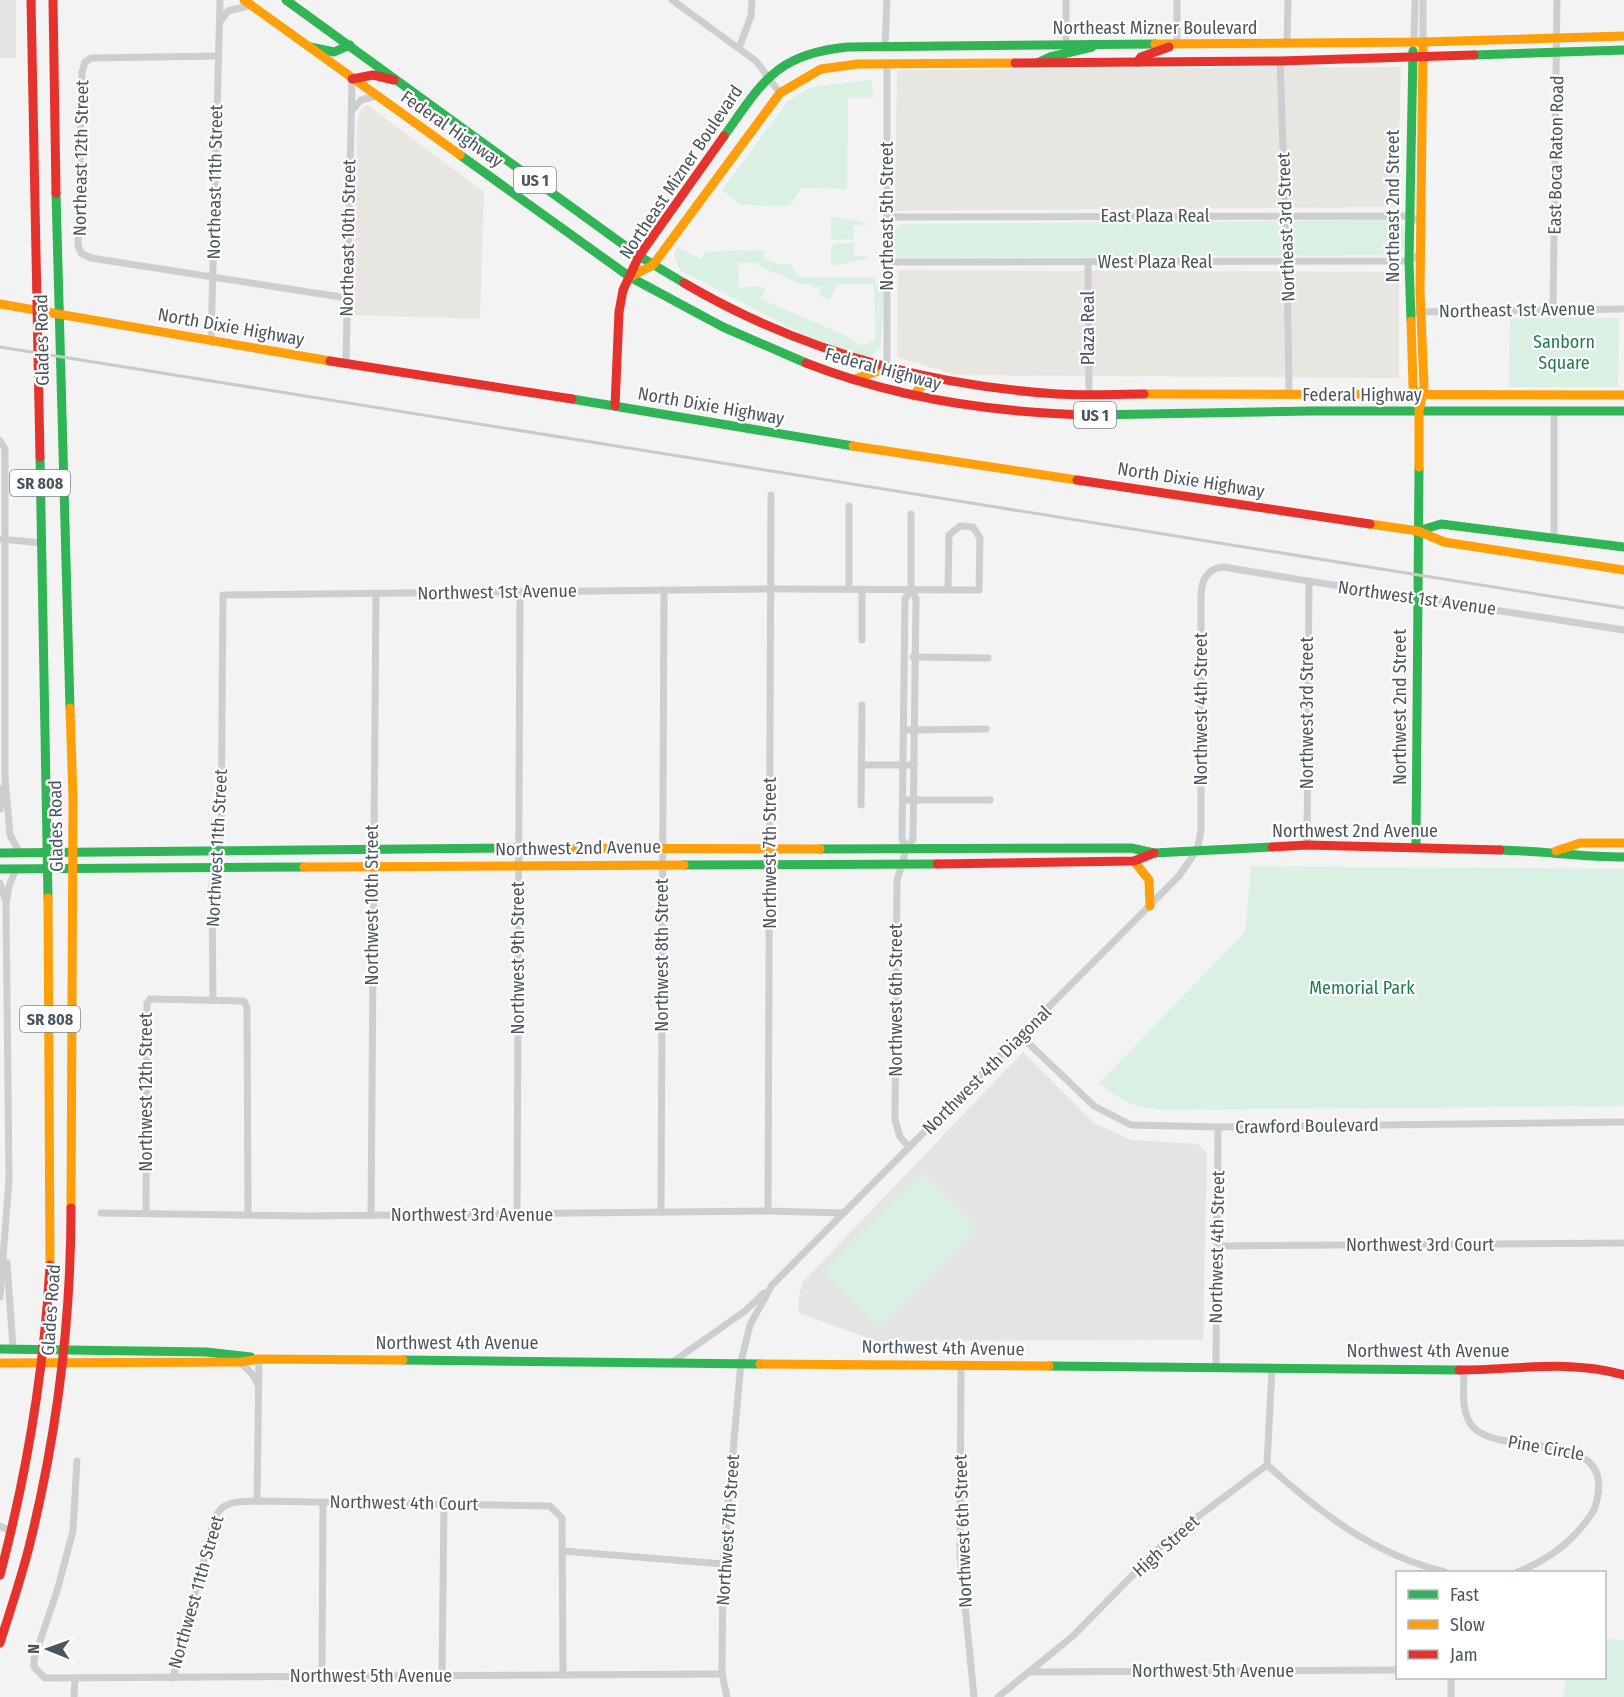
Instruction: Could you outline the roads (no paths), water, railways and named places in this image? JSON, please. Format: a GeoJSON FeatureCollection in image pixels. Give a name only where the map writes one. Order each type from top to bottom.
{"type":"FeatureCollection","features":[{"type":"Feature","properties":{"kind":"main road","name":"Glades Road"},"geometry":{"type":"LineString","coordinates":[[0,1575],[31,1444],[43,1348],[50,1258],[48,852],[31,0]]}},
{"type":"Feature","properties":{"kind":"main road","name":"Glades Road"},"geometry":{"type":"LineString","coordinates":[[0,1643],[29,1548],[41,1498],[64,1363],[72,1260],[74,868],[58,314],[53,0]]}},
{"type":"Feature","properties":{"kind":"main road","name":"Federal Highway"},"geometry":{"type":"LineString","coordinates":[[286,0],[653,265],[703,295],[778,331],[838,354],[887,368],[1002,390],[1089,394],[1624,395]]}},
{"type":"Feature","properties":{"kind":"main road","name":"Federal Highway"},"geometry":{"type":"LineString","coordinates":[[248,3],[630,277],[695,315],[744,339],[796,361],[852,380],[914,396],[1000,410],[1087,415],[1624,411]]}},
{"type":"Feature","properties":{"kind":"main road","name":"Northeast Mizner Boulevard"},"geometry":{"type":"LineString","coordinates":[[630,277],[639,256],[768,76],[800,58],[832,48],[1287,44],[1624,36]]}},
{"type":"Feature","properties":{"kind":"main road","name":"Northeast 2nd Street"},"geometry":{"type":"LineString","coordinates":[[1418,42],[1421,222],[1418,568]]}},
{"type":"Feature","properties":{"kind":"main road"},"geometry":{"type":"LineString","coordinates":[[1137,62],[1141,57],[1177,44]]}},
{"type":"Feature","properties":{"kind":"main road"},"geometry":{"type":"LineString","coordinates":[[307,46],[334,52],[350,45]]}},
{"type":"Feature","properties":{"kind":"main road"},"geometry":{"type":"LineString","coordinates":[[1037,63],[1046,57],[1077,53],[1097,45]]}},
{"type":"Feature","properties":{"kind":"main road","name":"Northeast Mizner Boulevard"},"geometry":{"type":"LineString","coordinates":[[630,277],[653,265],[780,93],[821,69],[858,64],[1280,61],[1624,50]]}},
{"type":"Feature","properties":{"kind":"main road","name":"Northeast 2nd Street"},"geometry":{"type":"LineString","coordinates":[[1418,56],[1409,216],[1409,312],[1419,395]]}},
{"type":"Feature","properties":{"kind":"main road"},"geometry":{"type":"LineString","coordinates":[[352,78],[373,75],[400,82]]}},
{"type":"Feature","properties":{"kind":"main road"},"geometry":{"type":"LineString","coordinates":[[709,156],[724,167]]}},
{"type":"Feature","properties":{"kind":"main road"},"geometry":{"type":"LineString","coordinates":[[615,406],[619,312],[623,290],[630,277]]}},
{"type":"Feature","properties":{"kind":"main road","name":"North Dixie Highway"},"geometry":{"type":"LineString","coordinates":[[0,304],[211,342],[615,406],[810,440],[1418,531],[1444,542],[1624,570]]}},
{"type":"Feature","properties":{"kind":"main road"},"geometry":{"type":"LineString","coordinates":[[852,380],[887,368]]}},
{"type":"Feature","properties":{"kind":"main road"},"geometry":{"type":"LineString","coordinates":[[914,396],[920,387],[942,380]]}},
{"type":"Feature","properties":{"kind":"main road","name":"North Dixie Highway"},"geometry":{"type":"LineString","coordinates":[[1418,531],[1441,524],[1624,547]]}},
{"type":"Feature","properties":{"kind":"main road","name":"Northwest 2nd Street"},"geometry":{"type":"LineString","coordinates":[[1416,846],[1418,568]]}},
{"type":"Feature","properties":{"kind":"main road","name":"Northwest 2nd Avenue"},"geometry":{"type":"LineString","coordinates":[[1556,850],[1580,843],[1624,843]]}},
{"type":"Feature","properties":{"kind":"main road","name":"Northwest 2nd Avenue"},"geometry":{"type":"LineString","coordinates":[[0,853],[663,847],[906,850],[1131,848],[1154,853],[1306,845],[1556,850],[1580,857],[1624,857]]}},
{"type":"Feature","properties":{"kind":"main road","name":"Northwest 2nd Avenue"},"geometry":{"type":"LineString","coordinates":[[0,869],[1134,861],[1154,853]]}},
{"type":"Feature","properties":{"kind":"main road"},"geometry":{"type":"LineString","coordinates":[[1134,861],[1144,869],[1150,879],[1150,906]]}},
{"type":"Feature","properties":{"kind":"main road","name":"Northwest 4th Avenue"},"geometry":{"type":"LineString","coordinates":[[0,1349],[206,1352],[259,1359],[1464,1370],[1577,1364],[1602,1368],[1624,1375]]}},
{"type":"Feature","properties":{"kind":"main road","name":"Northwest 4th Avenue"},"geometry":{"type":"LineString","coordinates":[[0,1363],[240,1362],[259,1359]]}},
{"type":"Feature","properties":{"kind":"street","name":"Northeast 11th Street"},"geometry":{"type":"LineString","coordinates":[[211,342],[220,0]]}},
{"type":"Feature","properties":{"kind":"street"},"geometry":{"type":"LineString","coordinates":[[672,0],[756,61],[780,93]]}},
{"type":"Feature","properties":{"kind":"street"},"geometry":{"type":"LineString","coordinates":[[739,48],[751,16],[752,0]]}},
{"type":"Feature","properties":{"kind":"street"},"geometry":{"type":"LineString","coordinates":[[885,46],[887,0]]}},
{"type":"Feature","properties":{"kind":"street"},"geometry":{"type":"LineString","coordinates":[[1066,0],[1066,46]]}},
{"type":"Feature","properties":{"kind":"street"},"geometry":{"type":"LineString","coordinates":[[1177,44],[1178,0]]}},
{"type":"Feature","properties":{"kind":"street"},"geometry":{"type":"LineString","coordinates":[[1287,44],[1288,0]]}},
{"type":"Feature","properties":{"kind":"street","name":"Northeast 2nd Street"},"geometry":{"type":"LineString","coordinates":[[1415,0],[1418,42]]}},
{"type":"Feature","properties":{"kind":"street","name":"Northeast 2nd Street"},"geometry":{"type":"LineString","coordinates":[[1418,42],[1423,0]]}},
{"type":"Feature","properties":{"kind":"street","name":"East Boca Raton Road"},"geometry":{"type":"LineString","coordinates":[[1553,310],[1557,0]]}},
{"type":"Feature","properties":{"kind":"street"},"geometry":{"type":"LineString","coordinates":[[219,23],[228,11],[248,3]]}},
{"type":"Feature","properties":{"kind":"street","name":"Northeast 12th Street"},"geometry":{"type":"LineString","coordinates":[[213,276],[91,258],[81,253],[78,245],[82,72],[85,62],[91,58],[218,56]]}},
{"type":"Feature","properties":{"kind":"street","name":"Northeast 3rd Street"},"geometry":{"type":"LineString","coordinates":[[1280,61],[1288,261],[1289,393]]}},
{"type":"Feature","properties":{"kind":"street","name":"Northeast 5th Street"},"geometry":{"type":"LineString","coordinates":[[886,64],[887,368]]}},
{"type":"Feature","properties":{"kind":"street","name":"Northeast 10th Street"},"geometry":{"type":"LineString","coordinates":[[346,363],[352,78]]}},
{"type":"Feature","properties":{"kind":"street"},"geometry":{"type":"LineString","coordinates":[[351,113],[361,100],[376,96]]}},
{"type":"Feature","properties":{"kind":"street","name":"East Plaza Real"},"geometry":{"type":"LineString","coordinates":[[887,217],[1409,216],[1421,222]]}},
{"type":"Feature","properties":{"kind":"street"},"geometry":{"type":"LineString","coordinates":[[1409,261],[1420,254]]}},
{"type":"Feature","properties":{"kind":"street","name":"West Plaza Real"},"geometry":{"type":"LineString","coordinates":[[887,262],[1409,261]]}},
{"type":"Feature","properties":{"kind":"street","name":"Plaza Real"},"geometry":{"type":"LineString","coordinates":[[1088,262],[1089,394]]}},
{"type":"Feature","properties":{"kind":"street"},"geometry":{"type":"LineString","coordinates":[[213,276],[347,298]]}},
{"type":"Feature","properties":{"kind":"street","name":"Northeast 1st Avenue"},"geometry":{"type":"LineString","coordinates":[[1409,312],[1624,309]]}},
{"type":"Feature","properties":{"kind":"street"},"geometry":{"type":"LineString","coordinates":[[1554,411],[1554,537]]}},
{"type":"Feature","properties":{"kind":"street"},"geometry":{"type":"LineString","coordinates":[[0,441],[6,449],[3,539],[5,777],[10,835],[20,853]]}},
{"type":"Feature","properties":{"kind":"street","name":"Northwest 7th Street"},"geometry":{"type":"LineString","coordinates":[[768,1211],[771,495]]}},
{"type":"Feature","properties":{"kind":"street"},"geometry":{"type":"LineString","coordinates":[[849,506],[849,589]]}},
{"type":"Feature","properties":{"kind":"street"},"geometry":{"type":"LineString","coordinates":[[906,850],[902,839],[904,657],[905,599],[911,590],[911,514]]}},
{"type":"Feature","properties":{"kind":"street","name":"Northwest 1st Avenue"},"geometry":{"type":"LineString","coordinates":[[223,595],[771,589],[862,589],[911,590],[948,590],[979,590],[980,538],[978,531],[967,526],[956,528],[949,535],[948,590]]}},
{"type":"Feature","properties":{"kind":"street"},"geometry":{"type":"LineString","coordinates":[[3,539],[42,543]]}},
{"type":"Feature","properties":{"kind":"street","name":"Northwest 1st Avenue"},"geometry":{"type":"LineString","coordinates":[[1211,571],[1224,567],[1624,630]]}},
{"type":"Feature","properties":{"kind":"street","name":"Northwest 4th Street"},"geometry":{"type":"LineString","coordinates":[[1197,850],[1200,831],[1202,583],[1211,571]]}},
{"type":"Feature","properties":{"kind":"street","name":"Northwest 3rd Street"},"geometry":{"type":"LineString","coordinates":[[1306,845],[1308,581]]}},
{"type":"Feature","properties":{"kind":"street"},"geometry":{"type":"LineString","coordinates":[[862,589],[862,640]]}},
{"type":"Feature","properties":{"kind":"street","name":"Northwest 8th Street"},"geometry":{"type":"LineString","coordinates":[[661,1212],[664,590]]}},
{"type":"Feature","properties":{"kind":"street","name":"Northwest 6th Street"},"geometry":{"type":"LineString","coordinates":[[909,1147],[900,1137],[896,1120],[897,881],[906,850],[913,839],[916,599],[911,590]]}},
{"type":"Feature","properties":{"kind":"street","name":"Northwest 9th Street"},"geometry":{"type":"LineString","coordinates":[[517,1215],[520,592]]}},
{"type":"Feature","properties":{"kind":"street","name":"Northwest 10th Street"},"geometry":{"type":"LineString","coordinates":[[371,1216],[372,866],[376,593]]}},
{"type":"Feature","properties":{"kind":"street","name":"Northwest 11th Street"},"geometry":{"type":"LineString","coordinates":[[213,999],[212,884],[221,835],[223,595]]}},
{"type":"Feature","properties":{"kind":"street"},"geometry":{"type":"LineString","coordinates":[[904,657],[988,658]]}},
{"type":"Feature","properties":{"kind":"street"},"geometry":{"type":"LineString","coordinates":[[861,805],[862,705]]}},
{"type":"Feature","properties":{"kind":"street"},"geometry":{"type":"LineString","coordinates":[[904,730],[986,729]]}},
{"type":"Feature","properties":{"kind":"street"},"geometry":{"type":"LineString","coordinates":[[861,765],[914,765]]}},
{"type":"Feature","properties":{"kind":"street"},"geometry":{"type":"LineString","coordinates":[[0,809],[5,777]]}},
{"type":"Feature","properties":{"kind":"street"},"geometry":{"type":"LineString","coordinates":[[903,800],[990,800]]}},
{"type":"Feature","properties":{"kind":"street","name":"Northwest 4th Diagonal"},"geometry":{"type":"LineString","coordinates":[[674,1361],[745,1311],[772,1285],[1022,1037],[1183,873],[1197,850]]}},
{"type":"Feature","properties":{"kind":"street"},"geometry":{"type":"LineString","coordinates":[[0,1297],[6,1249],[9,1180],[6,904],[9,886],[16,869]]}},
{"type":"Feature","properties":{"kind":"street"},"geometry":{"type":"LineString","coordinates":[[0,883],[6,904]]}},
{"type":"Feature","properties":{"kind":"street","name":"Northwest 12th Street"},"geometry":{"type":"LineString","coordinates":[[146,1212],[147,1003],[150,999],[213,999]]}},
{"type":"Feature","properties":{"kind":"street"},"geometry":{"type":"LineString","coordinates":[[213,999],[244,1001],[247,1008],[248,1215]]}},
{"type":"Feature","properties":{"kind":"street","name":"Crawford Boulevard"},"geometry":{"type":"LineString","coordinates":[[1022,1037],[1089,1102],[1112,1117],[1144,1127],[1624,1122]]}},
{"type":"Feature","properties":{"kind":"street"},"geometry":{"type":"LineString","coordinates":[[0,1082],[8,1082]]}},
{"type":"Feature","properties":{"kind":"street","name":"Northwest 4th Street"},"geometry":{"type":"LineString","coordinates":[[1215,1367],[1218,1127]]}},
{"type":"Feature","properties":{"kind":"street"},"geometry":{"type":"LineString","coordinates":[[0,1180],[9,1180]]}},
{"type":"Feature","properties":{"kind":"street","name":"Northwest 3rd Avenue"},"geometry":{"type":"LineString","coordinates":[[101,1213],[371,1216],[768,1211],[844,1213]]}},
{"type":"Feature","properties":{"kind":"street","name":"Northwest 3rd Court"},"geometry":{"type":"LineString","coordinates":[[1217,1246],[1624,1243]]}},
{"type":"Feature","properties":{"kind":"street"},"geometry":{"type":"LineString","coordinates":[[6,1249],[13,1348]]}},
{"type":"Feature","properties":{"kind":"street","name":"Northwest 4th Diagonal"},"geometry":{"type":"LineString","coordinates":[[741,1362],[750,1324],[772,1285]]}},
{"type":"Feature","properties":{"kind":"street"},"geometry":{"type":"LineString","coordinates":[[257,1501],[259,1359]]}},
{"type":"Feature","properties":{"kind":"street"},"geometry":{"type":"LineString","coordinates":[[240,1362],[253,1375],[257,1383]]}},
{"type":"Feature","properties":{"kind":"street","name":"Northwest 7th Street"},"geometry":{"type":"LineString","coordinates":[[727,1697],[722,1674],[723,1564],[741,1362]]}},
{"type":"Feature","properties":{"kind":"street","name":"Northwest 6th Street"},"geometry":{"type":"LineString","coordinates":[[961,1364],[960,1554],[974,1697]]}},
{"type":"Feature","properties":{"kind":"street"},"geometry":{"type":"LineString","coordinates":[[1272,1368],[1267,1465],[1312,1505],[1355,1536],[1397,1557],[1442,1571]]}},
{"type":"Feature","properties":{"kind":"street","name":"Pine Circle"},"geometry":{"type":"LineString","coordinates":[[1464,1370],[1465,1412],[1473,1427],[1496,1440],[1582,1452],[1598,1460],[1603,1468],[1605,1477],[1602,1494],[1578,1531],[1552,1555],[1519,1571]]}},
{"type":"Feature","properties":{"kind":"street","name":"Northwest 5th Avenue"},"geometry":{"type":"LineString","coordinates":[[77,1461],[71,1539],[34,1659],[34,1667],[45,1678],[75,1680],[722,1674]]}},
{"type":"Feature","properties":{"kind":"street","name":"High Street"},"geometry":{"type":"LineString","coordinates":[[998,1697],[1072,1636],[1168,1539],[1267,1465]]}},
{"type":"Feature","properties":{"kind":"street","name":"Northwest 11th Street"},"geometry":{"type":"LineString","coordinates":[[172,1678],[215,1517],[220,1508],[227,1503],[257,1501]]}},
{"type":"Feature","properties":{"kind":"street","name":"Northwest 4th Court"},"geometry":{"type":"LineString","coordinates":[[257,1501],[550,1506],[562,1518],[563,1551]]}},
{"type":"Feature","properties":{"kind":"street"},"geometry":{"type":"LineString","coordinates":[[322,1677],[323,1502]]}},
{"type":"Feature","properties":{"kind":"street"},"geometry":{"type":"LineString","coordinates":[[442,1676],[444,1503]]}},
{"type":"Feature","properties":{"kind":"street"},"geometry":{"type":"LineString","coordinates":[[0,1526],[12,1532]]}},
{"type":"Feature","properties":{"kind":"street"},"geometry":{"type":"LineString","coordinates":[[563,1675],[563,1551],[723,1564]]}},
{"type":"Feature","properties":{"kind":"street","name":"Northwest 5th Avenue"},"geometry":{"type":"LineString","coordinates":[[1029,1672],[1396,1670]]}},
{"type":"Feature","properties":{"kind":"street"},"geometry":{"type":"LineString","coordinates":[[1451,1679],[1451,1697]]}},
{"type":"Feature","properties":{"kind":"street"},"geometry":{"type":"LineString","coordinates":[[74,1697],[75,1680]]}},
{"type":"Feature","properties":{"kind":"railway"},"geometry":{"type":"LineString","coordinates":[[0,347],[1624,608]]}},
{"type":"Feature","properties":{"kind":"park label","name":"Sanborn Square"},"geometry":{"type":"Point","coordinates":[1564,352]}},
{"type":"Feature","properties":{"kind":"park label","name":"Memorial Park"},"geometry":{"type":"Point","coordinates":[1362,988]}}]}
